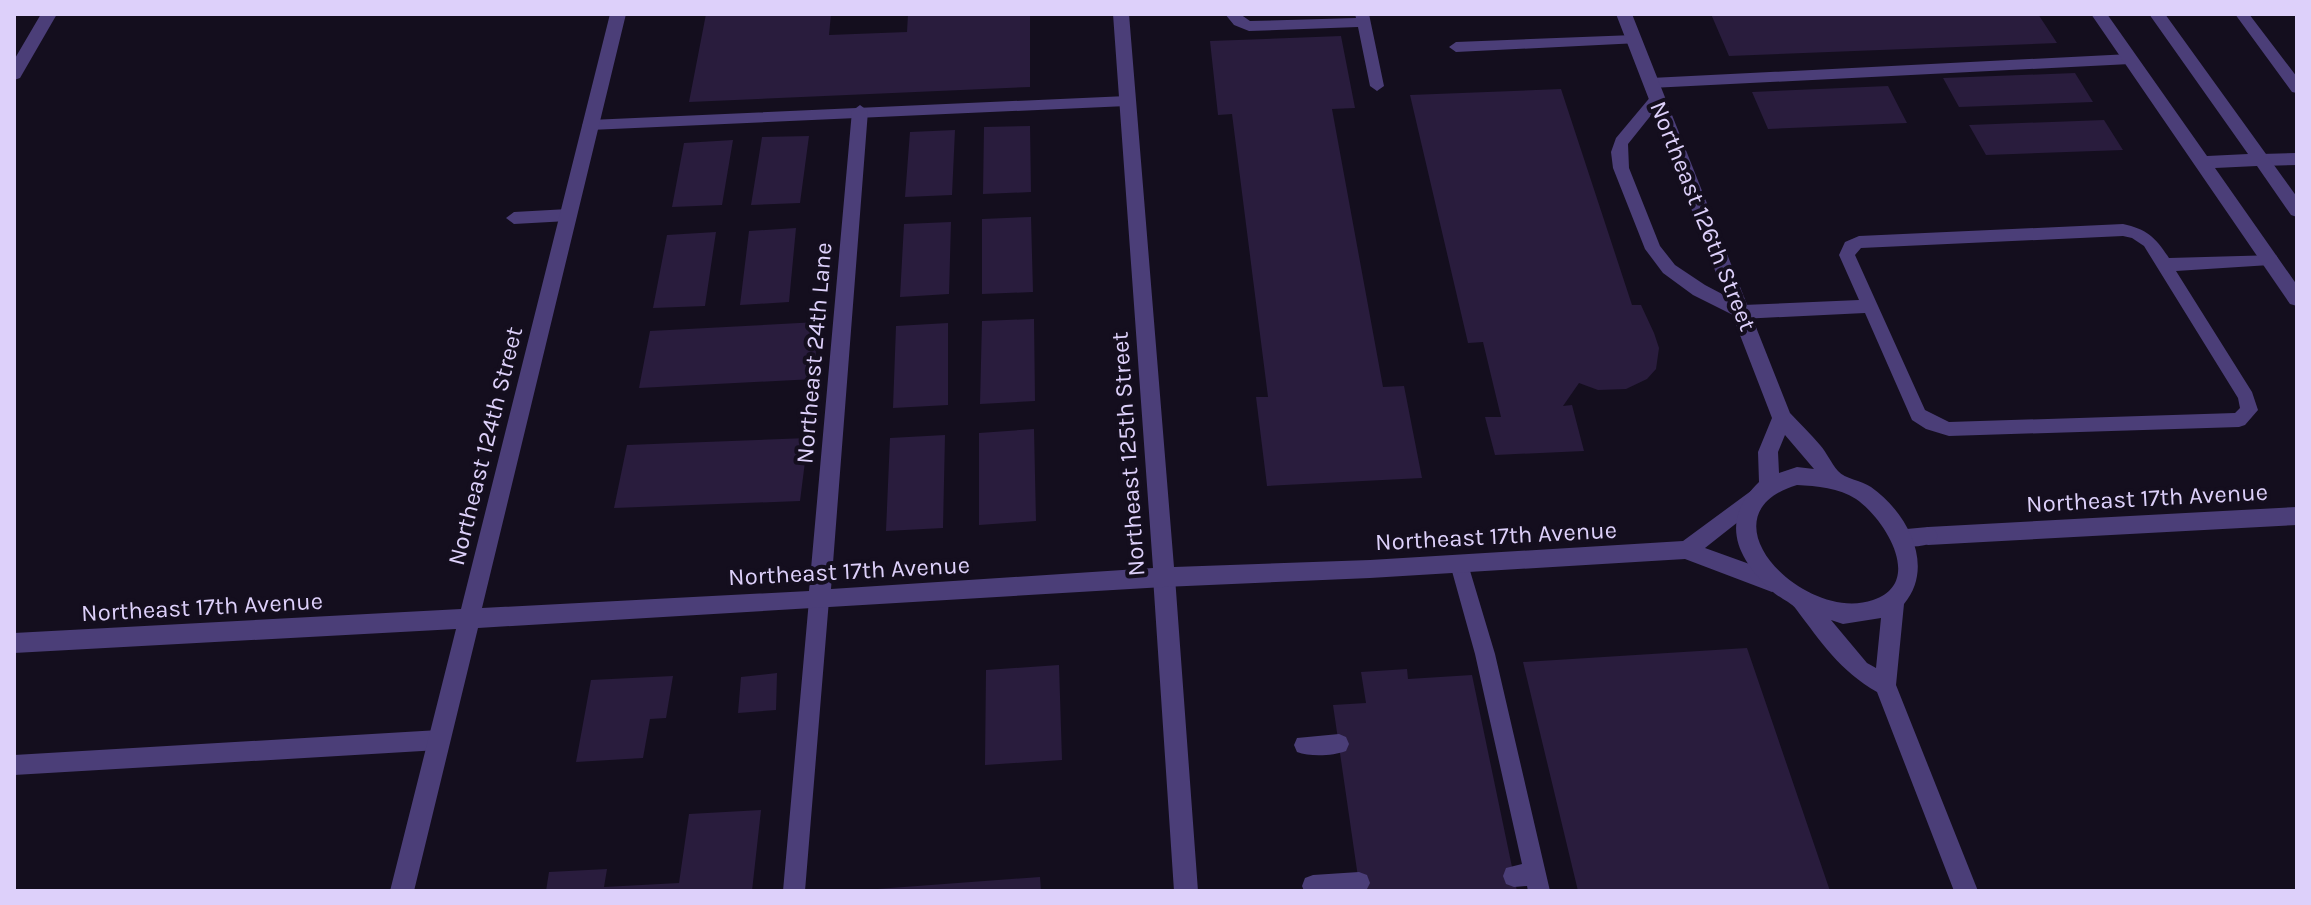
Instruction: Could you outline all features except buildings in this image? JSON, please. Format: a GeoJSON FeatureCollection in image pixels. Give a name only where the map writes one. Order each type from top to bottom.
{"type":"FeatureCollection","features":[{"type":"Feature","properties":{"kind":"street"},"geometry":{"type":"LineString","coordinates":[[14,74],[49,14]]}},
{"type":"Feature","properties":{"kind":"street","name":"Northeast 124th Street"},"geometry":{"type":"LineString","coordinates":[[402,891],[618,14]]}},
{"type":"Feature","properties":{"kind":"street","name":"Northeast 125th Street"},"geometry":{"type":"LineString","coordinates":[[1121,14],[1186,891]]}},
{"type":"Feature","properties":{"kind":"street","name":"Northeast 126th Street"},"geometry":{"type":"LineString","coordinates":[[1624,14],[1782,418],[1813,451],[1832,479]]}},
{"type":"Feature","properties":{"kind":"street"},"geometry":{"type":"LineString","coordinates":[[2099,14],[2297,299]]}},
{"type":"Feature","properties":{"kind":"street"},"geometry":{"type":"LineString","coordinates":[[2157,14],[2297,210]]}},
{"type":"Feature","properties":{"kind":"street","name":"Northeast 24th Lane"},"geometry":{"type":"LineString","coordinates":[[819,600],[860,111]]}},
{"type":"Feature","properties":{"kind":"street"},"geometry":{"type":"LineString","coordinates":[[2202,162],[2261,160]]}},
{"type":"Feature","properties":{"kind":"street"},"geometry":{"type":"LineString","coordinates":[[1782,418],[1768,452],[1762,491],[1747,516],[1748,538],[1756,560],[1772,582],[1801,602],[1831,633],[1859,670],[1885,685]]}},
{"type":"Feature","properties":{"kind":"street"},"geometry":{"type":"LineString","coordinates":[[1687,550],[1762,491],[1797,476],[1832,479],[1861,492],[1886,512],[1903,537],[1908,571],[1904,586],[1894,599],[1876,610],[1853,615],[1827,612],[1801,602]]}},
{"type":"Feature","properties":{"kind":"street","name":"Northeast 17th Avenue"},"geometry":{"type":"LineString","coordinates":[[1903,537],[2297,516]]}},
{"type":"Feature","properties":{"kind":"street","name":"Northeast 17th Avenue"},"geometry":{"type":"LineString","coordinates":[[14,643],[1687,550],[1711,562],[1772,582]]}},
{"type":"Feature","properties":{"kind":"street"},"geometry":{"type":"LineString","coordinates":[[1894,599],[1885,685],[1966,891]]}},
{"type":"Feature","properties":{"kind":"lane"},"geometry":{"type":"LineString","coordinates":[[1232,14],[1239,22],[1249,26],[1363,18],[1377,86]]}},
{"type":"Feature","properties":{"kind":"lane"},"geometry":{"type":"LineString","coordinates":[[2242,14],[2297,88]]}},
{"type":"Feature","properties":{"kind":"lane"},"geometry":{"type":"LineString","coordinates":[[1456,47],[1634,40]]}},
{"type":"Feature","properties":{"kind":"lane"},"geometry":{"type":"LineString","coordinates":[[1870,306],[1741,312],[1699,290],[1669,269],[1653,249],[1621,168],[1619,152],[1621,142],[1654,91],[2130,59]]}},
{"type":"Feature","properties":{"kind":"lane"},"geometry":{"type":"LineString","coordinates":[[590,125],[1127,101]]}},
{"type":"Feature","properties":{"kind":"lane"},"geometry":{"type":"LineString","coordinates":[[2261,160],[2297,159]]}},
{"type":"Feature","properties":{"kind":"lane"},"geometry":{"type":"LineString","coordinates":[[514,218],[568,215]]}},
{"type":"Feature","properties":{"kind":"lane"},"geometry":{"type":"LineString","coordinates":[[2123,230],[2137,233],[2150,242],[2246,397],[2249,410],[2239,420],[1949,429],[1932,424],[1918,415],[1870,306],[1847,255],[1851,246],[1859,242],[2123,230]]}},
{"type":"Feature","properties":{"kind":"lane"},"geometry":{"type":"LineString","coordinates":[[2164,265],[2270,259]]}},
{"type":"Feature","properties":{"kind":"lane"},"geometry":{"type":"LineString","coordinates":[[1459,564],[1485,654],[1493,732],[1529,880]]}},
{"type":"Feature","properties":{"kind":"lane"},"geometry":{"type":"LineString","coordinates":[[794,891],[819,600]]}},
{"type":"Feature","properties":{"kind":"lane"},"geometry":{"type":"LineString","coordinates":[[14,765],[439,740]]}},
{"type":"Feature","properties":{"kind":"lane"},"geometry":{"type":"LineString","coordinates":[[1304,745],[1339,744]]}},
{"type":"Feature","properties":{"kind":"lane"},"geometry":{"type":"LineString","coordinates":[[1313,886],[1359,883]]}}]}
